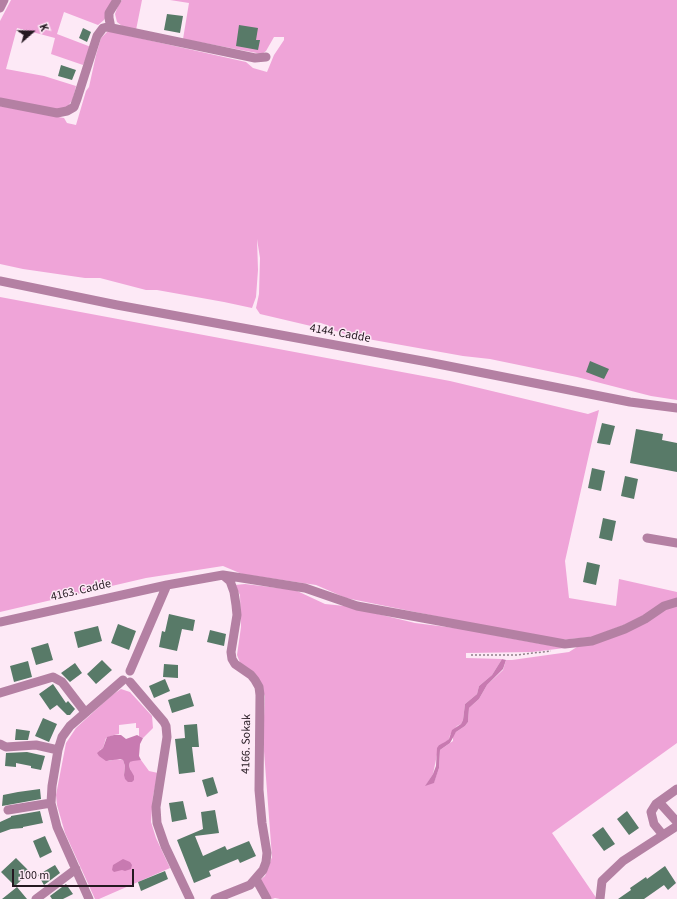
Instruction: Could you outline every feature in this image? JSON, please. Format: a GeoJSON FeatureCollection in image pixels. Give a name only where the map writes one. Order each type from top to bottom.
{"type":"FeatureCollection","features":[{"type":"Feature","properties":{"kind":"street"},"geometry":{"type":"LineString","coordinates":[[0,8],[4,0]]}},
{"type":"Feature","properties":{"kind":"street"},"geometry":{"type":"LineString","coordinates":[[111,28],[109,13],[117,0]]}},
{"type":"Feature","properties":{"kind":"street"},"geometry":{"type":"LineString","coordinates":[[0,102],[57,113],[67,111],[74,106],[100,31],[103,28],[111,28],[255,58],[266,57]]}},
{"type":"Feature","properties":{"kind":"street","name":"4144. Cadde"},"geometry":{"type":"LineString","coordinates":[[0,281],[630,402],[677,408]]}},
{"type":"Feature","properties":{"kind":"street"},"geometry":{"type":"LineString","coordinates":[[647,538],[677,543]]}},
{"type":"Feature","properties":{"kind":"street","name":"4163. Cadde"},"geometry":{"type":"LineString","coordinates":[[0,622],[168,585],[223,576],[305,588],[357,606],[565,644],[592,640],[625,629],[645,619],[664,606],[677,602]]}},
{"type":"Feature","properties":{"kind":"street","name":"4166. Sokak"},"geometry":{"type":"LineString","coordinates":[[215,899],[250,885],[263,870],[267,854],[259,790],[259,687],[251,675],[235,664],[232,658],[231,652],[237,615],[236,605],[234,592],[230,581],[223,576]]}},
{"type":"Feature","properties":{"kind":"street"},"geometry":{"type":"LineString","coordinates":[[90,899],[57,828],[51,803],[52,786],[58,750],[62,737],[70,726],[85,712],[127,681],[133,680],[134,676],[130,671],[168,585]]}},
{"type":"Feature","properties":{"kind":"street"},"geometry":{"type":"LineString","coordinates":[[0,693],[53,678],[58,679],[85,712]]}},
{"type":"Feature","properties":{"kind":"street"},"geometry":{"type":"LineString","coordinates":[[127,681],[166,726],[167,737],[156,807],[157,823],[165,846],[190,899]]}},
{"type":"Feature","properties":{"kind":"street"},"geometry":{"type":"LineString","coordinates":[[0,744],[6,747],[36,745],[58,750]]}},
{"type":"Feature","properties":{"kind":"street"},"geometry":{"type":"LineString","coordinates":[[663,835],[654,824],[651,812],[656,804],[677,789]]}},
{"type":"Feature","properties":{"kind":"street"},"geometry":{"type":"LineString","coordinates":[[659,802],[677,822]]}},
{"type":"Feature","properties":{"kind":"street"},"geometry":{"type":"LineString","coordinates":[[8,810],[51,803]]}},
{"type":"Feature","properties":{"kind":"street"},"geometry":{"type":"LineString","coordinates":[[600,899],[602,881],[623,861],[677,826]]}},
{"type":"Feature","properties":{"kind":"street"},"geometry":{"type":"LineString","coordinates":[[36,899],[76,869]]}},
{"type":"Feature","properties":{"kind":"street"},"geometry":{"type":"LineString","coordinates":[[256,879],[267,899]]}},
{"type":"Feature","properties":{"kind":"path"},"geometry":{"type":"LineString","coordinates":[[471,655],[516,655],[554,650]]}},
{"type":"Feature","properties":{"kind":"shaded area"},"geometry":{"type":"Polygon","coordinates":[[[11,0],[114,0],[104,20],[98,25],[64,12],[57,34],[91,47],[83,65],[51,54],[55,38],[17,28],[6,69],[44,76],[76,86],[73,99],[68,106],[60,110],[0,99],[0,21],[11,0]]]}},
{"type":"Feature","properties":{"kind":"shaded area"},"geometry":{"type":"Polygon","coordinates":[[[122,0],[142,0],[136,30],[122,26],[117,22],[115,14],[122,0]]]}},
{"type":"Feature","properties":{"kind":"shaded area"},"geometry":{"type":"Polygon","coordinates":[[[170,0],[677,0],[677,400],[651,396],[577,377],[490,359],[463,356],[351,336],[333,330],[329,326],[321,323],[315,322],[311,326],[260,314],[256,308],[259,294],[260,258],[257,239],[258,270],[256,297],[252,308],[157,290],[146,290],[100,278],[85,278],[0,264],[0,106],[64,118],[67,123],[76,125],[86,91],[89,87],[101,38],[108,31],[246,62],[253,68],[267,72],[274,55],[284,40],[284,37],[274,37],[266,51],[262,54],[183,39],[189,3],[170,0]]]}},
{"type":"Feature","properties":{"kind":"shaded area"},"geometry":{"type":"Polygon","coordinates":[[[0,297],[450,381],[588,414],[599,410],[565,561],[569,598],[616,606],[619,579],[677,592],[677,598],[642,618],[592,637],[559,640],[346,598],[316,585],[242,574],[223,566],[146,578],[0,612],[0,297]]]}},
{"type":"Feature","properties":{"kind":"shaded area"},"geometry":{"type":"Polygon","coordinates":[[[245,584],[295,590],[325,604],[345,606],[415,623],[463,629],[565,648],[532,652],[466,653],[466,658],[502,659],[492,675],[479,686],[477,694],[465,704],[461,724],[457,726],[445,743],[439,745],[433,774],[426,785],[434,782],[439,768],[440,750],[453,741],[453,736],[456,732],[468,722],[469,708],[479,699],[487,685],[503,670],[506,660],[569,652],[580,645],[668,608],[677,606],[677,743],[552,833],[597,899],[272,899],[267,897],[259,881],[265,876],[272,857],[263,738],[265,696],[254,672],[241,665],[237,655],[241,627],[240,595],[235,585],[245,584]]]}},
{"type":"Feature","properties":{"kind":"shaded area"},"geometry":{"type":"Polygon","coordinates":[[[502,659],[506,660],[503,669],[487,685],[479,699],[469,708],[468,722],[456,732],[450,743],[440,750],[439,768],[434,783],[425,786],[433,774],[436,766],[437,748],[449,739],[452,730],[461,724],[465,704],[477,694],[479,686],[492,675],[502,659]]]}},
{"type":"Feature","properties":{"kind":"shaded area"},"geometry":{"type":"Polygon","coordinates":[[[121,689],[130,692],[152,716],[153,728],[143,738],[139,736],[139,728],[136,728],[136,723],[119,725],[119,734],[106,738],[103,748],[100,750],[101,756],[109,761],[116,759],[123,760],[125,766],[124,775],[131,772],[129,765],[133,760],[141,760],[149,771],[158,773],[153,796],[151,822],[156,838],[170,868],[99,899],[95,899],[65,833],[57,805],[56,795],[66,743],[76,728],[112,695],[121,689]]]}},
{"type":"Feature","properties":{"kind":"shaded area"},"geometry":{"type":"Polygon","coordinates":[[[121,735],[126,739],[137,735],[143,738],[140,744],[139,756],[141,760],[130,762],[129,765],[134,776],[134,780],[132,782],[128,782],[125,779],[125,766],[123,760],[106,761],[97,753],[103,748],[107,737],[121,735]]]}},
{"type":"Feature","properties":{"kind":"shaded area"},"geometry":{"type":"Polygon","coordinates":[[[123,859],[130,862],[132,865],[131,869],[114,872],[112,870],[113,865],[123,859]]]}},
{"type":"Feature","properties":{"kind":"building"},"geometry":{"type":"Polygon","coordinates":[[[167,14],[183,16],[180,33],[164,30],[167,14]]]}},
{"type":"Feature","properties":{"kind":"building"},"geometry":{"type":"Polygon","coordinates":[[[239,25],[258,28],[256,40],[260,40],[258,50],[236,46],[239,25]]]}},
{"type":"Feature","properties":{"kind":"building"},"geometry":{"type":"Polygon","coordinates":[[[83,28],[91,32],[87,42],[79,38],[83,28]]]}},
{"type":"Feature","properties":{"kind":"building"},"geometry":{"type":"Polygon","coordinates":[[[61,65],[76,70],[72,80],[58,76],[61,65]]]}},
{"type":"Feature","properties":{"kind":"building"},"geometry":{"type":"Polygon","coordinates":[[[590,361],[609,369],[604,379],[586,372],[590,361]]]}},
{"type":"Feature","properties":{"kind":"building"},"geometry":{"type":"Polygon","coordinates":[[[602,423],[615,426],[610,445],[597,443],[602,423]]]}},
{"type":"Feature","properties":{"kind":"building"},"geometry":{"type":"Polygon","coordinates":[[[636,429],[663,434],[662,440],[677,443],[677,472],[630,463],[636,429]]]}},
{"type":"Feature","properties":{"kind":"building"},"geometry":{"type":"Polygon","coordinates":[[[592,468],[605,471],[601,491],[588,488],[592,468]]]}},
{"type":"Feature","properties":{"kind":"building"},"geometry":{"type":"Polygon","coordinates":[[[625,476],[638,479],[634,499],[621,496],[625,476]]]}},
{"type":"Feature","properties":{"kind":"building"},"geometry":{"type":"Polygon","coordinates":[[[603,518],[616,521],[612,541],[599,538],[603,518]]]}},
{"type":"Feature","properties":{"kind":"building"},"geometry":{"type":"Polygon","coordinates":[[[587,562],[600,565],[596,585],[583,582],[587,562]]]}},
{"type":"Feature","properties":{"kind":"building"},"geometry":{"type":"Polygon","coordinates":[[[169,614],[195,620],[193,631],[182,629],[177,651],[159,647],[162,631],[165,632],[169,614]]]}},
{"type":"Feature","properties":{"kind":"building"},"geometry":{"type":"Polygon","coordinates":[[[118,624],[136,631],[129,650],[111,643],[118,624]]]}},
{"type":"Feature","properties":{"kind":"building"},"geometry":{"type":"Polygon","coordinates":[[[98,626],[102,641],[78,648],[74,632],[98,626]]]}},
{"type":"Feature","properties":{"kind":"building"},"geometry":{"type":"Polygon","coordinates":[[[210,630],[226,634],[224,646],[207,642],[210,630]]]}},
{"type":"Feature","properties":{"kind":"building"},"geometry":{"type":"Polygon","coordinates":[[[48,643],[53,660],[36,665],[31,648],[48,643]]]}},
{"type":"Feature","properties":{"kind":"building"},"geometry":{"type":"Polygon","coordinates":[[[102,660],[112,670],[96,684],[87,674],[102,660]]]}},
{"type":"Feature","properties":{"kind":"building"},"geometry":{"type":"Polygon","coordinates":[[[28,661],[32,677],[14,682],[10,666],[28,661]]]}},
{"type":"Feature","properties":{"kind":"building"},"geometry":{"type":"Polygon","coordinates":[[[75,663],[82,673],[70,682],[61,673],[75,663]]]}},
{"type":"Feature","properties":{"kind":"building"},"geometry":{"type":"Polygon","coordinates":[[[164,664],[178,665],[178,678],[163,677],[164,664]]]}},
{"type":"Feature","properties":{"kind":"building"},"geometry":{"type":"Polygon","coordinates":[[[165,679],[170,691],[154,698],[149,686],[165,679]]]}},
{"type":"Feature","properties":{"kind":"building"},"geometry":{"type":"Polygon","coordinates":[[[53,684],[66,703],[68,701],[75,709],[70,715],[67,715],[57,705],[50,710],[39,694],[53,684]]]}},
{"type":"Feature","properties":{"kind":"building"},"geometry":{"type":"Polygon","coordinates":[[[190,693],[194,706],[172,713],[168,700],[190,693]]]}},
{"type":"Feature","properties":{"kind":"building"},"geometry":{"type":"Polygon","coordinates":[[[43,718],[57,724],[49,742],[35,736],[43,718]]]}},
{"type":"Feature","properties":{"kind":"building"},"geometry":{"type":"Polygon","coordinates":[[[197,724],[199,747],[192,747],[195,772],[179,774],[175,739],[185,738],[184,725],[197,724]]]}},
{"type":"Feature","properties":{"kind":"building"},"geometry":{"type":"Polygon","coordinates":[[[16,729],[30,731],[28,740],[15,740],[16,729]]]}},
{"type":"Feature","properties":{"kind":"building"},"geometry":{"type":"Polygon","coordinates":[[[27,752],[45,756],[41,770],[16,763],[16,767],[5,766],[6,753],[27,752]]]}},
{"type":"Feature","properties":{"kind":"building"},"geometry":{"type":"Polygon","coordinates":[[[213,777],[218,793],[207,797],[202,780],[213,777]]]}},
{"type":"Feature","properties":{"kind":"building"},"geometry":{"type":"Polygon","coordinates":[[[40,789],[41,799],[2,806],[3,795],[40,789]]]}},
{"type":"Feature","properties":{"kind":"building"},"geometry":{"type":"Polygon","coordinates":[[[183,801],[187,819],[172,822],[169,803],[183,801]]]}},
{"type":"Feature","properties":{"kind":"building"},"geometry":{"type":"Polygon","coordinates":[[[215,810],[219,833],[195,836],[203,856],[225,846],[227,850],[249,841],[256,856],[240,863],[238,859],[209,871],[211,876],[194,883],[177,840],[203,829],[201,812],[215,810]]]}},
{"type":"Feature","properties":{"kind":"building"},"geometry":{"type":"Polygon","coordinates":[[[40,811],[43,823],[23,828],[11,829],[0,833],[0,822],[11,816],[40,811]]]}},
{"type":"Feature","properties":{"kind":"building"},"geometry":{"type":"Polygon","coordinates":[[[627,811],[639,828],[629,835],[617,819],[627,811]]]}},
{"type":"Feature","properties":{"kind":"building"},"geometry":{"type":"Polygon","coordinates":[[[603,827],[615,844],[604,851],[592,835],[603,827]]]}},
{"type":"Feature","properties":{"kind":"building"},"geometry":{"type":"Polygon","coordinates":[[[45,836],[52,852],[40,858],[33,841],[45,836]]]}},
{"type":"Feature","properties":{"kind":"building"},"geometry":{"type":"Polygon","coordinates":[[[16,858],[30,872],[15,886],[1,872],[16,858]]]}},
{"type":"Feature","properties":{"kind":"building"},"geometry":{"type":"Polygon","coordinates":[[[55,865],[60,873],[44,885],[38,875],[55,865]]]}},
{"type":"Feature","properties":{"kind":"building"},"geometry":{"type":"Polygon","coordinates":[[[665,866],[676,883],[668,890],[664,885],[644,899],[618,899],[631,890],[630,888],[646,877],[647,879],[665,866]]]}},
{"type":"Feature","properties":{"kind":"building"},"geometry":{"type":"Polygon","coordinates":[[[165,871],[168,879],[141,891],[138,882],[165,871]]]}},
{"type":"Feature","properties":{"kind":"building"},"geometry":{"type":"Polygon","coordinates":[[[66,884],[73,894],[63,899],[52,899],[50,896],[66,884]]]}},
{"type":"Feature","properties":{"kind":"building"},"geometry":{"type":"Polygon","coordinates":[[[17,887],[27,899],[2,899],[17,887]]]}}]}
